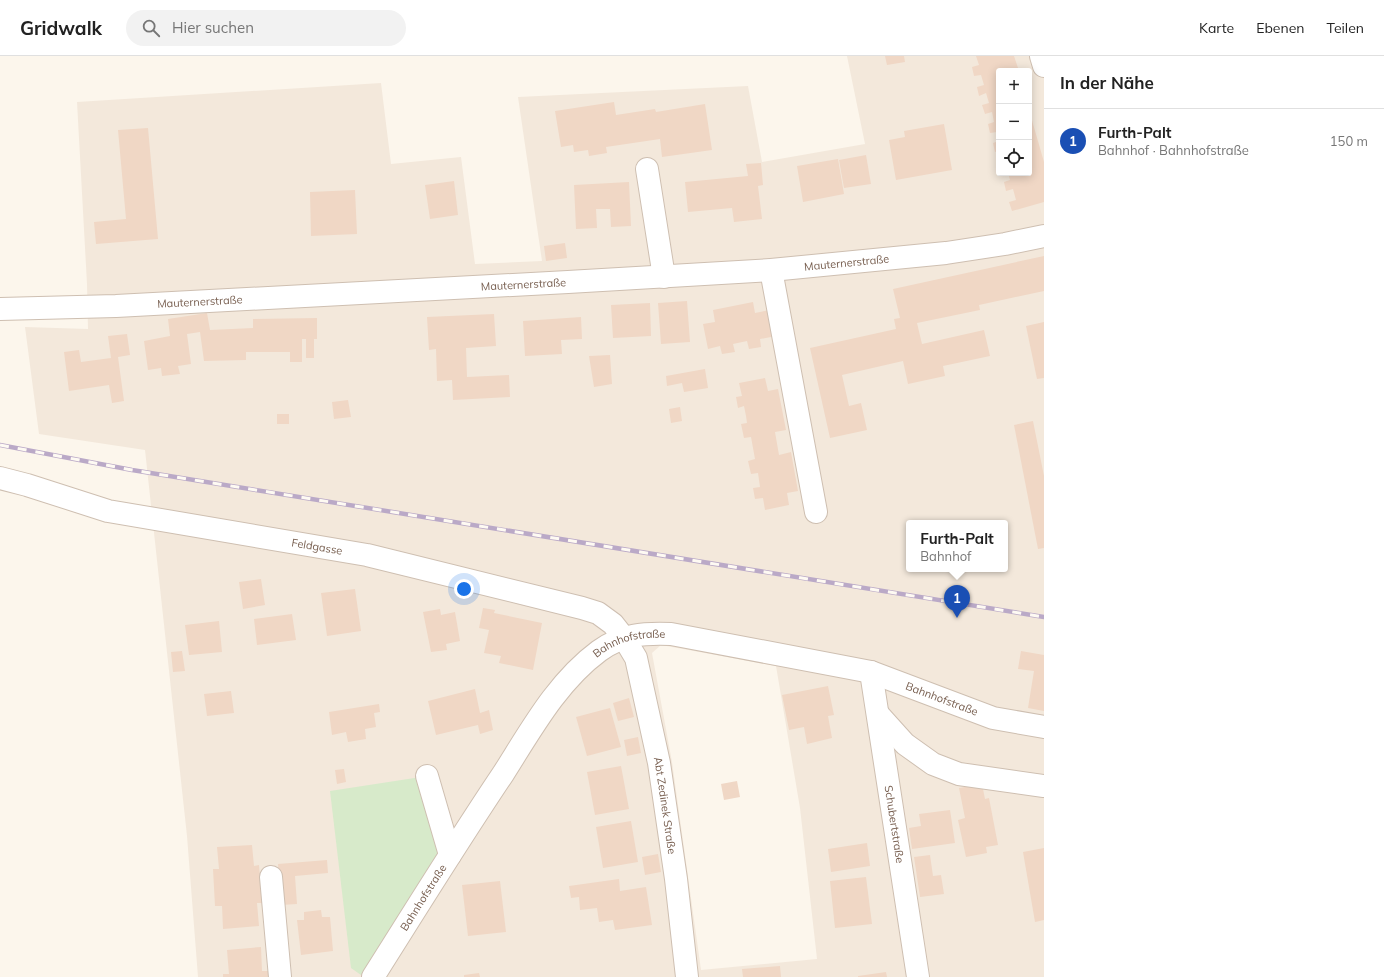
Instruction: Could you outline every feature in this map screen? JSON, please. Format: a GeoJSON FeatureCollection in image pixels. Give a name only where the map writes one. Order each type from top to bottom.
{"type":"FeatureCollection","features":[{"type":"Feature","properties":{"kind":"street"},"geometry":{"type":"LineString","coordinates":[[1041,56],[1044,66]]}},
{"type":"Feature","properties":{"kind":"street"},"geometry":{"type":"LineString","coordinates":[[648,169],[664,277]]}},
{"type":"Feature","properties":{"kind":"street","name":"Mauternerstraße"},"geometry":{"type":"LineString","coordinates":[[0,309],[116,306],[771,270],[946,253],[1005,244],[1044,236]]}},
{"type":"Feature","properties":{"kind":"street"},"geometry":{"type":"LineString","coordinates":[[771,270],[816,512]]}},
{"type":"Feature","properties":{"kind":"street","name":"Feldgasse"},"geometry":{"type":"LineString","coordinates":[[0,478],[108,511],[366,555],[582,608],[598,613],[613,624],[624,638]]}},
{"type":"Feature","properties":{"kind":"street","name":"Bahnhofstraße"},"geometry":{"type":"LineString","coordinates":[[372,977],[546,707],[571,675],[600,650],[624,638],[645,633],[671,634],[871,672],[993,718],[1044,727]]}},
{"type":"Feature","properties":{"kind":"street","name":"Abt Zedinek Straße"},"geometry":{"type":"LineString","coordinates":[[624,638],[636,658],[659,763],[676,879],[687,977]]}},
{"type":"Feature","properties":{"kind":"street","name":"Schubertstraße"},"geometry":{"type":"LineString","coordinates":[[871,672],[918,977]]}},
{"type":"Feature","properties":{"kind":"street"},"geometry":{"type":"LineString","coordinates":[[878,714],[905,744],[933,764],[959,774],[1044,786]]}},
{"type":"Feature","properties":{"kind":"street"},"geometry":{"type":"LineString","coordinates":[[427,776],[450,855]]}},
{"type":"Feature","properties":{"kind":"street"},"geometry":{"type":"LineString","coordinates":[[271,877],[280,977]]}},
{"type":"Feature","properties":{"kind":"shaded area"},"geometry":{"type":"Polygon","coordinates":[[[847,56],[1044,56],[1044,977],[198,977],[187,836],[145,450],[39,434],[25,327],[88,329],[77,102],[381,83],[391,164],[461,157],[475,264],[542,261],[518,97],[748,86],[762,162],[865,144],[847,56]],[[661,645],[652,653],[672,762],[701,970],[817,959],[800,808],[776,666],[661,645]]]}},
{"type":"Feature","properties":{"kind":"green space"},"geometry":{"type":"Polygon","coordinates":[[[421,777],[441,848],[361,975],[351,968],[330,791],[421,777]]]}},
{"type":"Feature","properties":{"kind":"building"},"geometry":{"type":"Polygon","coordinates":[[[885,56],[904,56],[905,62],[887,65],[885,56]]]}},
{"type":"Feature","properties":{"kind":"building"},"geometry":{"type":"Polygon","coordinates":[[[976,56],[1014,56],[1018,68],[996,68],[996,132],[990,133],[988,124],[994,122],[992,112],[985,114],[982,105],[989,103],[986,93],[979,96],[977,87],[984,85],[981,75],[974,76],[972,67],[979,65],[976,56]]]}},
{"type":"Feature","properties":{"kind":"building"},"geometry":{"type":"Polygon","coordinates":[[[614,102],[616,115],[655,109],[656,112],[705,104],[712,150],[662,157],[660,139],[606,147],[607,153],[589,156],[588,150],[574,152],[573,145],[561,147],[555,111],[614,102]]]}},
{"type":"Feature","properties":{"kind":"building"},"geometry":{"type":"Polygon","coordinates":[[[1032,120],[1044,162],[1044,202],[1012,211],[1009,202],[1016,200],[1013,189],[1006,191],[1004,182],[1010,180],[1009,176],[1032,176],[1032,120]]]}},
{"type":"Feature","properties":{"kind":"building"},"geometry":{"type":"Polygon","coordinates":[[[944,124],[952,170],[896,180],[889,140],[905,137],[904,131],[944,124]]]}},
{"type":"Feature","properties":{"kind":"building"},"geometry":{"type":"Polygon","coordinates":[[[148,128],[158,239],[96,244],[94,222],[126,219],[118,130],[148,128]]]}},
{"type":"Feature","properties":{"kind":"building"},"geometry":{"type":"Polygon","coordinates":[[[996,142],[996,152],[995,152],[993,143],[996,142]]]}},
{"type":"Feature","properties":{"kind":"building"},"geometry":{"type":"Polygon","coordinates":[[[866,155],[871,184],[844,188],[839,160],[866,155]]]}},
{"type":"Feature","properties":{"kind":"building"},"geometry":{"type":"Polygon","coordinates":[[[838,159],[844,194],[803,202],[797,166],[838,159]]]}},
{"type":"Feature","properties":{"kind":"building"},"geometry":{"type":"Polygon","coordinates":[[[761,163],[763,185],[758,186],[762,219],[734,222],[732,208],[688,212],[685,182],[748,176],[746,164],[761,163]]]}},
{"type":"Feature","properties":{"kind":"building"},"geometry":{"type":"Polygon","coordinates":[[[454,181],[458,215],[430,219],[425,185],[454,181]]]}},
{"type":"Feature","properties":{"kind":"building"},"geometry":{"type":"Polygon","coordinates":[[[629,182],[631,226],[611,227],[610,209],[596,209],[597,228],[576,229],[574,185],[629,182]]]}},
{"type":"Feature","properties":{"kind":"building"},"geometry":{"type":"Polygon","coordinates":[[[355,190],[357,234],[311,236],[310,192],[355,190]]]}},
{"type":"Feature","properties":{"kind":"building"},"geometry":{"type":"Polygon","coordinates":[[[565,243],[567,258],[546,261],[544,246],[565,243]]]}},
{"type":"Feature","properties":{"kind":"building"},"geometry":{"type":"Polygon","coordinates":[[[1044,256],[1044,291],[979,305],[980,310],[917,323],[922,344],[984,330],[990,356],[943,366],[945,376],[908,384],[903,361],[842,375],[849,406],[861,403],[867,430],[830,438],[810,348],[896,329],[894,319],[900,318],[893,289],[1044,256]]]}},
{"type":"Feature","properties":{"kind":"building"},"geometry":{"type":"Polygon","coordinates":[[[687,301],[690,342],[661,344],[658,303],[687,301]]]}},
{"type":"Feature","properties":{"kind":"building"},"geometry":{"type":"Polygon","coordinates":[[[753,302],[755,313],[770,310],[776,336],[760,339],[761,347],[749,349],[747,341],[733,344],[735,352],[722,354],[720,346],[708,349],[703,324],[715,322],[713,310],[753,302]]]}},
{"type":"Feature","properties":{"kind":"building"},"geometry":{"type":"Polygon","coordinates":[[[650,303],[651,336],[613,338],[611,305],[650,303]]]}},
{"type":"Feature","properties":{"kind":"building"},"geometry":{"type":"Polygon","coordinates":[[[207,313],[210,330],[253,328],[253,319],[317,318],[317,339],[314,339],[314,358],[306,358],[306,339],[302,339],[302,362],[290,362],[290,352],[246,352],[246,360],[204,361],[200,332],[187,334],[191,364],[178,366],[180,374],[162,376],[161,368],[148,370],[144,341],[170,336],[168,319],[207,313]]]}},
{"type":"Feature","properties":{"kind":"building"},"geometry":{"type":"Polygon","coordinates":[[[494,314],[496,346],[466,348],[467,377],[509,375],[510,397],[453,400],[452,380],[437,381],[436,349],[429,350],[427,317],[494,314]]]}},
{"type":"Feature","properties":{"kind":"building"},"geometry":{"type":"Polygon","coordinates":[[[581,317],[582,339],[561,340],[562,354],[525,356],[523,321],[581,317]]]}},
{"type":"Feature","properties":{"kind":"building"},"geometry":{"type":"Polygon","coordinates":[[[1044,322],[1044,378],[1037,379],[1026,326],[1044,322]]]}},
{"type":"Feature","properties":{"kind":"building"},"geometry":{"type":"Polygon","coordinates":[[[127,334],[130,355],[118,357],[124,401],[112,403],[109,385],[69,391],[64,352],[79,350],[81,362],[111,358],[108,336],[127,334]]]}},
{"type":"Feature","properties":{"kind":"building"},"geometry":{"type":"Polygon","coordinates":[[[610,355],[612,384],[594,387],[589,356],[610,355]]]}},
{"type":"Feature","properties":{"kind":"building"},"geometry":{"type":"Polygon","coordinates":[[[705,369],[708,388],[684,392],[682,383],[667,386],[666,376],[705,369]]]}},
{"type":"Feature","properties":{"kind":"building"},"geometry":{"type":"Polygon","coordinates":[[[765,378],[768,391],[778,389],[786,430],[775,432],[779,455],[791,452],[798,491],[787,493],[789,505],[765,510],[763,498],[755,499],[753,488],[760,487],[758,473],[751,474],[748,461],[755,459],[751,437],[744,438],[741,424],[747,423],[746,416],[744,406],[738,408],[736,397],[742,396],[739,383],[765,378]]]}},
{"type":"Feature","properties":{"kind":"building"},"geometry":{"type":"Polygon","coordinates":[[[348,400],[351,417],[334,419],[332,402],[348,400]]]}},
{"type":"Feature","properties":{"kind":"building"},"geometry":{"type":"Polygon","coordinates":[[[680,407],[682,421],[671,423],[669,409],[680,407]]]}},
{"type":"Feature","properties":{"kind":"building"},"geometry":{"type":"Polygon","coordinates":[[[277,414],[289,414],[289,424],[277,424],[277,414]]]}},
{"type":"Feature","properties":{"kind":"building"},"geometry":{"type":"Polygon","coordinates":[[[1033,421],[1044,476],[1044,548],[1038,549],[1014,425],[1033,421]]]}},
{"type":"Feature","properties":{"kind":"building"},"geometry":{"type":"Polygon","coordinates":[[[261,579],[265,605],[243,609],[239,582],[261,579]]]}},
{"type":"Feature","properties":{"kind":"building"},"geometry":{"type":"Polygon","coordinates":[[[355,589],[361,631],[327,636],[321,593],[355,589]]]}},
{"type":"Feature","properties":{"kind":"building"},"geometry":{"type":"Polygon","coordinates":[[[483,608],[495,610],[494,613],[542,623],[533,670],[499,663],[501,656],[484,653],[489,630],[479,628],[483,608]]]}},
{"type":"Feature","properties":{"kind":"building"},"geometry":{"type":"Polygon","coordinates":[[[440,609],[441,615],[455,612],[460,641],[446,644],[447,650],[431,652],[423,612],[440,609]]]}},
{"type":"Feature","properties":{"kind":"building"},"geometry":{"type":"Polygon","coordinates":[[[292,614],[296,640],[257,645],[254,619],[292,614]]]}},
{"type":"Feature","properties":{"kind":"building"},"geometry":{"type":"Polygon","coordinates":[[[219,621],[222,652],[189,655],[185,625],[219,621]]]}},
{"type":"Feature","properties":{"kind":"building"},"geometry":{"type":"Polygon","coordinates":[[[182,651],[185,671],[173,672],[171,652],[182,651]]]}},
{"type":"Feature","properties":{"kind":"building"},"geometry":{"type":"Polygon","coordinates":[[[1021,651],[1044,655],[1044,711],[1028,708],[1034,671],[1018,669],[1021,651]]]}},
{"type":"Feature","properties":{"kind":"building"},"geometry":{"type":"Polygon","coordinates":[[[828,686],[834,715],[828,716],[832,738],[807,744],[804,727],[789,730],[782,695],[828,686]]]}},
{"type":"Feature","properties":{"kind":"building"},"geometry":{"type":"Polygon","coordinates":[[[475,689],[480,713],[489,710],[493,730],[480,734],[478,725],[436,735],[428,701],[475,689]]]}},
{"type":"Feature","properties":{"kind":"building"},"geometry":{"type":"Polygon","coordinates":[[[231,691],[234,713],[207,716],[204,694],[231,691]]]}},
{"type":"Feature","properties":{"kind":"building"},"geometry":{"type":"Polygon","coordinates":[[[629,698],[634,717],[618,721],[613,703],[629,698]]]}},
{"type":"Feature","properties":{"kind":"building"},"geometry":{"type":"Polygon","coordinates":[[[379,704],[380,712],[374,713],[376,727],[365,729],[366,739],[348,742],[346,732],[332,735],[329,712],[379,704]]]}},
{"type":"Feature","properties":{"kind":"building"},"geometry":{"type":"Polygon","coordinates":[[[610,708],[621,747],[587,756],[576,717],[610,708]]]}},
{"type":"Feature","properties":{"kind":"building"},"geometry":{"type":"Polygon","coordinates":[[[638,737],[641,753],[627,756],[624,740],[638,737]]]}},
{"type":"Feature","properties":{"kind":"building"},"geometry":{"type":"Polygon","coordinates":[[[621,766],[629,809],[595,815],[587,772],[621,766]]]}},
{"type":"Feature","properties":{"kind":"building"},"geometry":{"type":"Polygon","coordinates":[[[344,769],[346,782],[337,784],[335,770],[344,769]]]}},
{"type":"Feature","properties":{"kind":"building"},"geometry":{"type":"Polygon","coordinates":[[[737,781],[740,797],[724,800],[721,784],[737,781]]]}},
{"type":"Feature","properties":{"kind":"building"},"geometry":{"type":"Polygon","coordinates":[[[982,784],[985,799],[989,798],[998,845],[986,847],[987,853],[966,857],[958,820],[965,818],[959,788],[982,784]]]}},
{"type":"Feature","properties":{"kind":"building"},"geometry":{"type":"Polygon","coordinates":[[[950,810],[955,843],[912,849],[909,828],[921,826],[919,814],[950,810]]]}},
{"type":"Feature","properties":{"kind":"building"},"geometry":{"type":"Polygon","coordinates":[[[631,821],[638,862],[603,868],[596,827],[631,821]]]}},
{"type":"Feature","properties":{"kind":"building"},"geometry":{"type":"Polygon","coordinates":[[[867,843],[870,866],[831,872],[828,849],[867,843]]]}},
{"type":"Feature","properties":{"kind":"building"},"geometry":{"type":"Polygon","coordinates":[[[252,845],[254,866],[259,865],[262,903],[257,903],[259,926],[223,929],[222,906],[215,906],[213,869],[219,869],[217,847],[252,845]]]}},
{"type":"Feature","properties":{"kind":"building"},"geometry":{"type":"Polygon","coordinates":[[[1044,848],[1044,920],[1035,922],[1023,852],[1044,848]]]}},
{"type":"Feature","properties":{"kind":"building"},"geometry":{"type":"Polygon","coordinates":[[[658,854],[661,872],[645,875],[642,857],[658,854]]]}},
{"type":"Feature","properties":{"kind":"building"},"geometry":{"type":"Polygon","coordinates":[[[930,855],[933,876],[941,875],[944,894],[920,897],[914,857],[930,855]]]}},
{"type":"Feature","properties":{"kind":"building"},"geometry":{"type":"Polygon","coordinates":[[[327,860],[328,873],[295,876],[297,904],[281,905],[278,864],[327,860]]]}},
{"type":"Feature","properties":{"kind":"building"},"geometry":{"type":"Polygon","coordinates":[[[866,877],[872,924],[835,928],[830,881],[866,877]]]}},
{"type":"Feature","properties":{"kind":"building"},"geometry":{"type":"Polygon","coordinates":[[[619,879],[620,891],[646,887],[652,925],[615,930],[613,920],[599,922],[597,908],[580,910],[579,897],[571,898],[569,886],[619,879]]]}},
{"type":"Feature","properties":{"kind":"building"},"geometry":{"type":"Polygon","coordinates":[[[500,881],[506,932],[468,936],[462,885],[500,881]]]}},
{"type":"Feature","properties":{"kind":"building"},"geometry":{"type":"Polygon","coordinates":[[[321,910],[322,917],[330,917],[333,951],[301,955],[297,920],[304,920],[304,912],[321,910]]]}},
{"type":"Feature","properties":{"kind":"building"},"geometry":{"type":"Polygon","coordinates":[[[261,947],[262,971],[268,971],[269,977],[223,977],[223,974],[229,974],[227,950],[261,947]]]}},
{"type":"Feature","properties":{"kind":"building"},"geometry":{"type":"Polygon","coordinates":[[[780,966],[781,977],[743,977],[742,969],[780,966]]]}},
{"type":"Feature","properties":{"kind":"building"},"geometry":{"type":"Polygon","coordinates":[[[886,972],[887,977],[858,977],[858,976],[886,972]]]}},
{"type":"Feature","properties":{"kind":"building"},"geometry":{"type":"Polygon","coordinates":[[[479,973],[480,977],[464,977],[464,975],[479,973]]]}},
{"type":"Feature","properties":{"kind":"railway"},"geometry":{"type":"LineString","coordinates":[[0,445],[132,470],[1044,617]]}},
{"type":"Feature","properties":{"kind":"place","name":"Furth-Palt"},"geometry":{"type":"Point","coordinates":[957,618]}}]}
